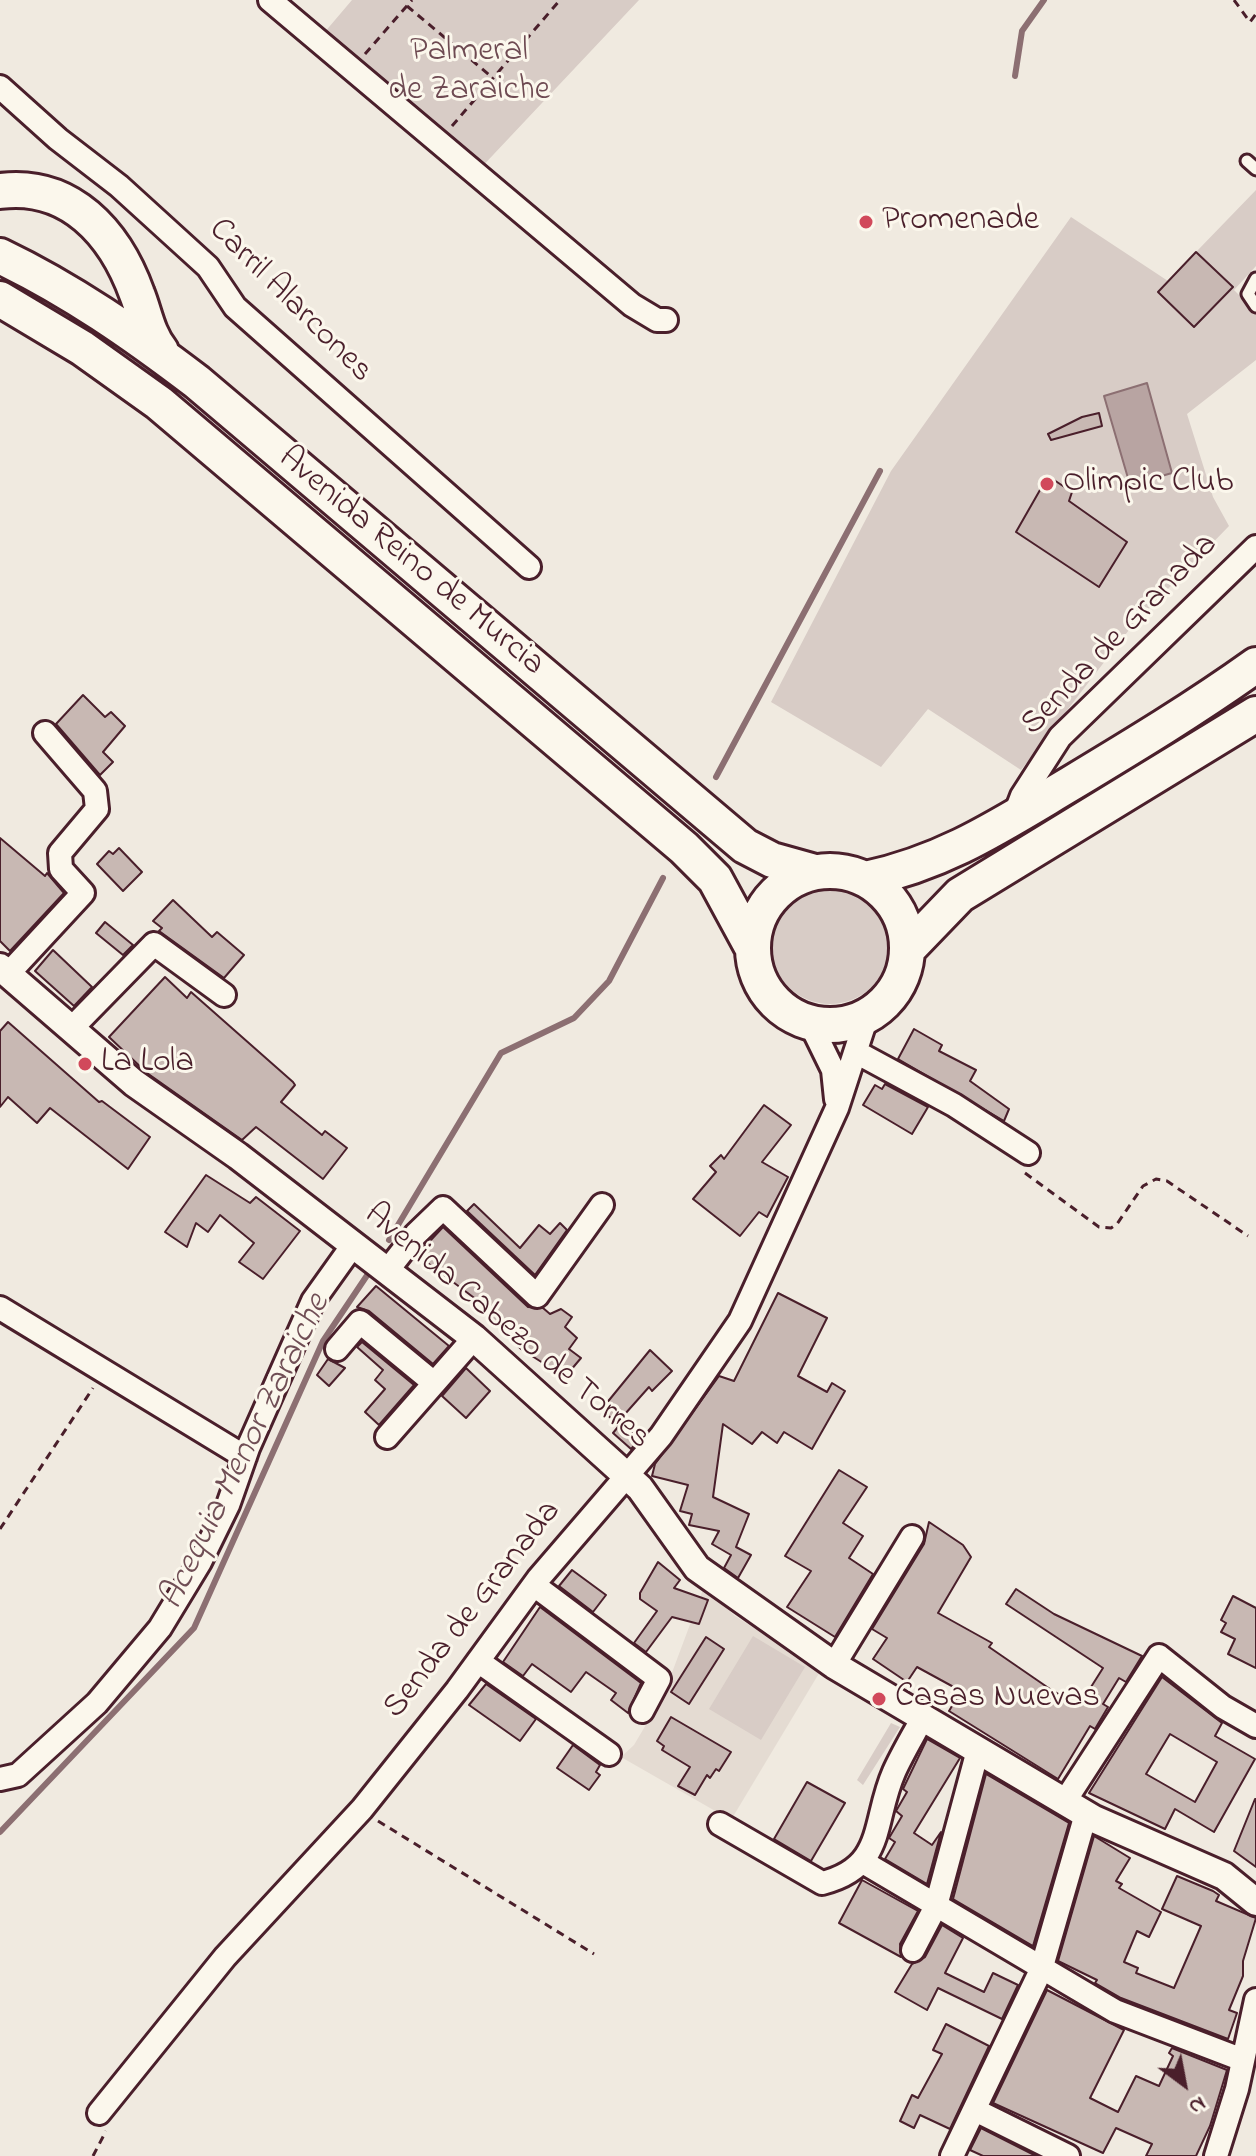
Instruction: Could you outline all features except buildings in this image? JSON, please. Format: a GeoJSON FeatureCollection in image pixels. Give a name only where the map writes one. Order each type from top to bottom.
{"type":"FeatureCollection","features":[{"type":"Feature","properties":{"kind":"main road"},"geometry":{"type":"LineString","coordinates":[[0,191],[47,193],[73,205],[97,226],[118,252],[139,297],[149,334],[169,360]]}},
{"type":"Feature","properties":{"kind":"main road","name":"Avenida Reino de Murcia"},"geometry":{"type":"LineString","coordinates":[[0,256],[69,292],[169,360],[745,846],[772,860],[815,872]]}},
{"type":"Feature","properties":{"kind":"main road","name":"Avenida Reino de Murcia"},"geometry":{"type":"LineString","coordinates":[[0,299],[82,348],[171,412],[690,854],[715,879],[753,949]]}},
{"type":"Feature","properties":{"kind":"main road"},"geometry":{"type":"LineString","coordinates":[[866,879],[906,870],[945,856],[1149,736],[1256,665]]}},
{"type":"Feature","properties":{"kind":"main road"},"geometry":{"type":"LineString","coordinates":[[908,949],[960,895],[1256,714]]}},
{"type":"Feature","properties":{"kind":"main road"},"geometry":{"type":"LineString","coordinates":[[841,871],[866,879],[889,896],[903,921],[908,949],[903,976],[889,999],[867,1016],[839,1025],[810,1023],[782,1009],[764,988],[753,949],[757,923],[770,899],[790,882],[815,872],[841,871]]}},
{"type":"Feature","properties":{"kind":"street"},"geometry":{"type":"LineString","coordinates":[[270,0],[632,305],[657,320],[666,320]]}},
{"type":"Feature","properties":{"kind":"street","name":"Carril Alarcones"},"geometry":{"type":"LineString","coordinates":[[0,87],[141,206],[208,267],[235,307],[529,567]]}},
{"type":"Feature","properties":{"kind":"street","name":"Senda de Granada"},"geometry":{"type":"LineString","coordinates":[[1014,817],[1022,796],[1060,737],[1256,547]]}},
{"type":"Feature","properties":{"kind":"street"},"geometry":{"type":"LineString","coordinates":[[4,970],[83,893],[61,869],[60,853],[97,809],[95,791],[45,733]]}},
{"type":"Feature","properties":{"kind":"street"},"geometry":{"type":"LineString","coordinates":[[71,1029],[154,944],[224,995]]}},
{"type":"Feature","properties":{"kind":"street","name":"Avenida Cabezo de Torres"},"geometry":{"type":"LineString","coordinates":[[4,970],[134,1083],[238,1156],[474,1338],[646,1495],[697,1568],[834,1665],[1075,1808],[1224,1876],[1256,1902]]}},
{"type":"Feature","properties":{"kind":"street","name":"Senda de Granada"},"geometry":{"type":"LineString","coordinates":[[99,2113],[225,1957],[363,1808],[534,1585],[661,1436],[740,1321],[837,1108],[867,1016]]}},
{"type":"Feature","properties":{"kind":"street"},"geometry":{"type":"LineString","coordinates":[[810,1023],[833,1070],[837,1108]]}},
{"type":"Feature","properties":{"kind":"street"},"geometry":{"type":"LineString","coordinates":[[856,1052],[954,1105],[1026,1162]]}},
{"type":"Feature","properties":{"kind":"street"},"geometry":{"type":"LineString","coordinates":[[387,1271],[416,1234],[443,1208],[537,1296],[602,1205]]}},
{"type":"Feature","properties":{"kind":"street"},"geometry":{"type":"LineString","coordinates":[[0,1779],[18,1775],[131,1667],[160,1628],[200,1562],[228,1505],[245,1457],[313,1301],[353,1245]]}},
{"type":"Feature","properties":{"kind":"street"},"geometry":{"type":"LineString","coordinates":[[0,1308],[245,1457]]}},
{"type":"Feature","properties":{"kind":"street"},"geometry":{"type":"LineString","coordinates":[[337,1349],[360,1322],[434,1383]]}},
{"type":"Feature","properties":{"kind":"street"},"geometry":{"type":"LineString","coordinates":[[387,1437],[474,1338]]}},
{"type":"Feature","properties":{"kind":"street"},"geometry":{"type":"LineString","coordinates":[[834,1665],[912,1537]]}},
{"type":"Feature","properties":{"kind":"street"},"geometry":{"type":"LineString","coordinates":[[534,1585],[659,1679],[642,1711]]}},
{"type":"Feature","properties":{"kind":"street"},"geometry":{"type":"LineString","coordinates":[[952,2156],[1041,1970],[1075,1808],[1159,1656],[1223,1707],[1256,1726]]}},
{"type":"Feature","properties":{"kind":"street"},"geometry":{"type":"LineString","coordinates":[[478,1661],[609,1754]]}},
{"type":"Feature","properties":{"kind":"street"},"geometry":{"type":"LineString","coordinates":[[720,1824],[822,1883],[847,1876],[863,1862],[893,1774],[923,1717]]}},
{"type":"Feature","properties":{"kind":"street"},"geometry":{"type":"LineString","coordinates":[[913,1950],[936,1906],[978,1750]]}},
{"type":"Feature","properties":{"kind":"street"},"geometry":{"type":"LineString","coordinates":[[863,1862],[1115,2011],[1243,2060]]}},
{"type":"Feature","properties":{"kind":"street"},"geometry":{"type":"LineString","coordinates":[[1216,2156],[1256,2000]]}},
{"type":"Feature","properties":{"kind":"street"},"geometry":{"type":"LineString","coordinates":[[975,2110],[1068,2156]]}},
{"type":"Feature","properties":{"kind":"lane"},"geometry":{"type":"LineString","coordinates":[[1256,279],[1248,294],[1256,306]]}},
{"type":"Feature","properties":{"kind":"path"},"geometry":{"type":"LineString","coordinates":[[352,68],[412,0]]}},
{"type":"Feature","properties":{"kind":"path"},"geometry":{"type":"LineString","coordinates":[[439,141],[560,0]]}},
{"type":"Feature","properties":{"kind":"path"},"geometry":{"type":"LineString","coordinates":[[1234,0],[1250,22],[1256,14]]}},
{"type":"Feature","properties":{"kind":"path"},"geometry":{"type":"LineString","coordinates":[[407,6],[494,78]]}},
{"type":"Feature","properties":{"kind":"path"},"geometry":{"type":"LineString","coordinates":[[1026,1162],[1099,1227],[1111,1228],[1117,1224],[1143,1186],[1156,1179],[1167,1181],[1248,1236]]}},
{"type":"Feature","properties":{"kind":"path"},"geometry":{"type":"LineString","coordinates":[[0,1529],[104,1372]]}},
{"type":"Feature","properties":{"kind":"path"},"geometry":{"type":"LineString","coordinates":[[363,1808],[384,1826],[594,1954]]}},
{"type":"Feature","properties":{"kind":"shaded area"},"geometry":{"type":"Polygon","coordinates":[[[1147,383],[1172,473],[1130,485],[1104,396],[1147,383]]]}},
{"type":"Feature","properties":{"kind":"shaded area"},"geometry":{"type":"Polygon","coordinates":[[[704,1587],[735,1616],[821,1670],[731,1820],[621,1757],[634,1745],[664,1694],[704,1587]]]}},
{"type":"Feature","properties":{"kind":"green space","name":"Palmeral de Zaraiche"},"geometry":{"type":"Polygon","coordinates":[[[352,0],[639,0],[477,172],[318,40],[352,0]]]}},
{"type":"Feature","properties":{"kind":"green space","name":"Olimpic Club"},"geometry":{"type":"Polygon","coordinates":[[[1256,190],[1256,266],[1234,290],[1256,312],[1256,360],[1187,414],[1213,497],[1229,526],[1132,626],[1021,770],[928,709],[881,767],[771,702],[891,471],[1071,217],[1168,281],[1256,190]]]}},
{"type":"Feature","properties":{"kind":"green space"},"geometry":{"type":"Polygon","coordinates":[[[830,886],[853,890],[872,903],[885,922],[889,945],[885,968],[872,987],[853,1000],[830,1004],[807,1000],[788,987],[775,968],[771,945],[775,922],[788,903],[807,890],[830,886]]]}},
{"type":"Feature","properties":{"kind":"green space"},"geometry":{"type":"Polygon","coordinates":[[[753,1636],[805,1667],[761,1740],[709,1709],[753,1636]]]}},
{"type":"Feature","properties":{"kind":"green space"},"geometry":{"type":"Polygon","coordinates":[[[891,1723],[900,1727],[863,1785],[857,1780],[891,1723]]]}},
{"type":"Feature","properties":{"kind":"waterway","name":"Acequia Menor Zaraiche"},"geometry":{"type":"LineString","coordinates":[[1015,76],[1022,31],[1044,0]]}},
{"type":"Feature","properties":{"kind":"waterway","name":"Acequia Menor Zaraiche"},"geometry":{"type":"LineString","coordinates":[[716,777],[880,471]]}},
{"type":"Feature","properties":{"kind":"waterway","name":"Acequia Menor Zaraiche"},"geometry":{"type":"LineString","coordinates":[[389,1240],[501,1053],[574,1018],[609,981],[663,878]]}},
{"type":"Feature","properties":{"kind":"waterway","name":"Acequia Menor Zaraiche"},"geometry":{"type":"LineString","coordinates":[[0,1832],[194,1628],[323,1341],[372,1268]]}},
{"type":"Feature","properties":{"kind":"place","name":"Promenade"},"geometry":{"type":"Point","coordinates":[866,222]}},
{"type":"Feature","properties":{"kind":"place","name":"Olimpic Club"},"geometry":{"type":"Point","coordinates":[1047,484]}},
{"type":"Feature","properties":{"kind":"place","name":"La Lola"},"geometry":{"type":"Point","coordinates":[85,1064]}},
{"type":"Feature","properties":{"kind":"place","name":"Casas Nuevas"},"geometry":{"type":"Point","coordinates":[879,1699]}}]}
